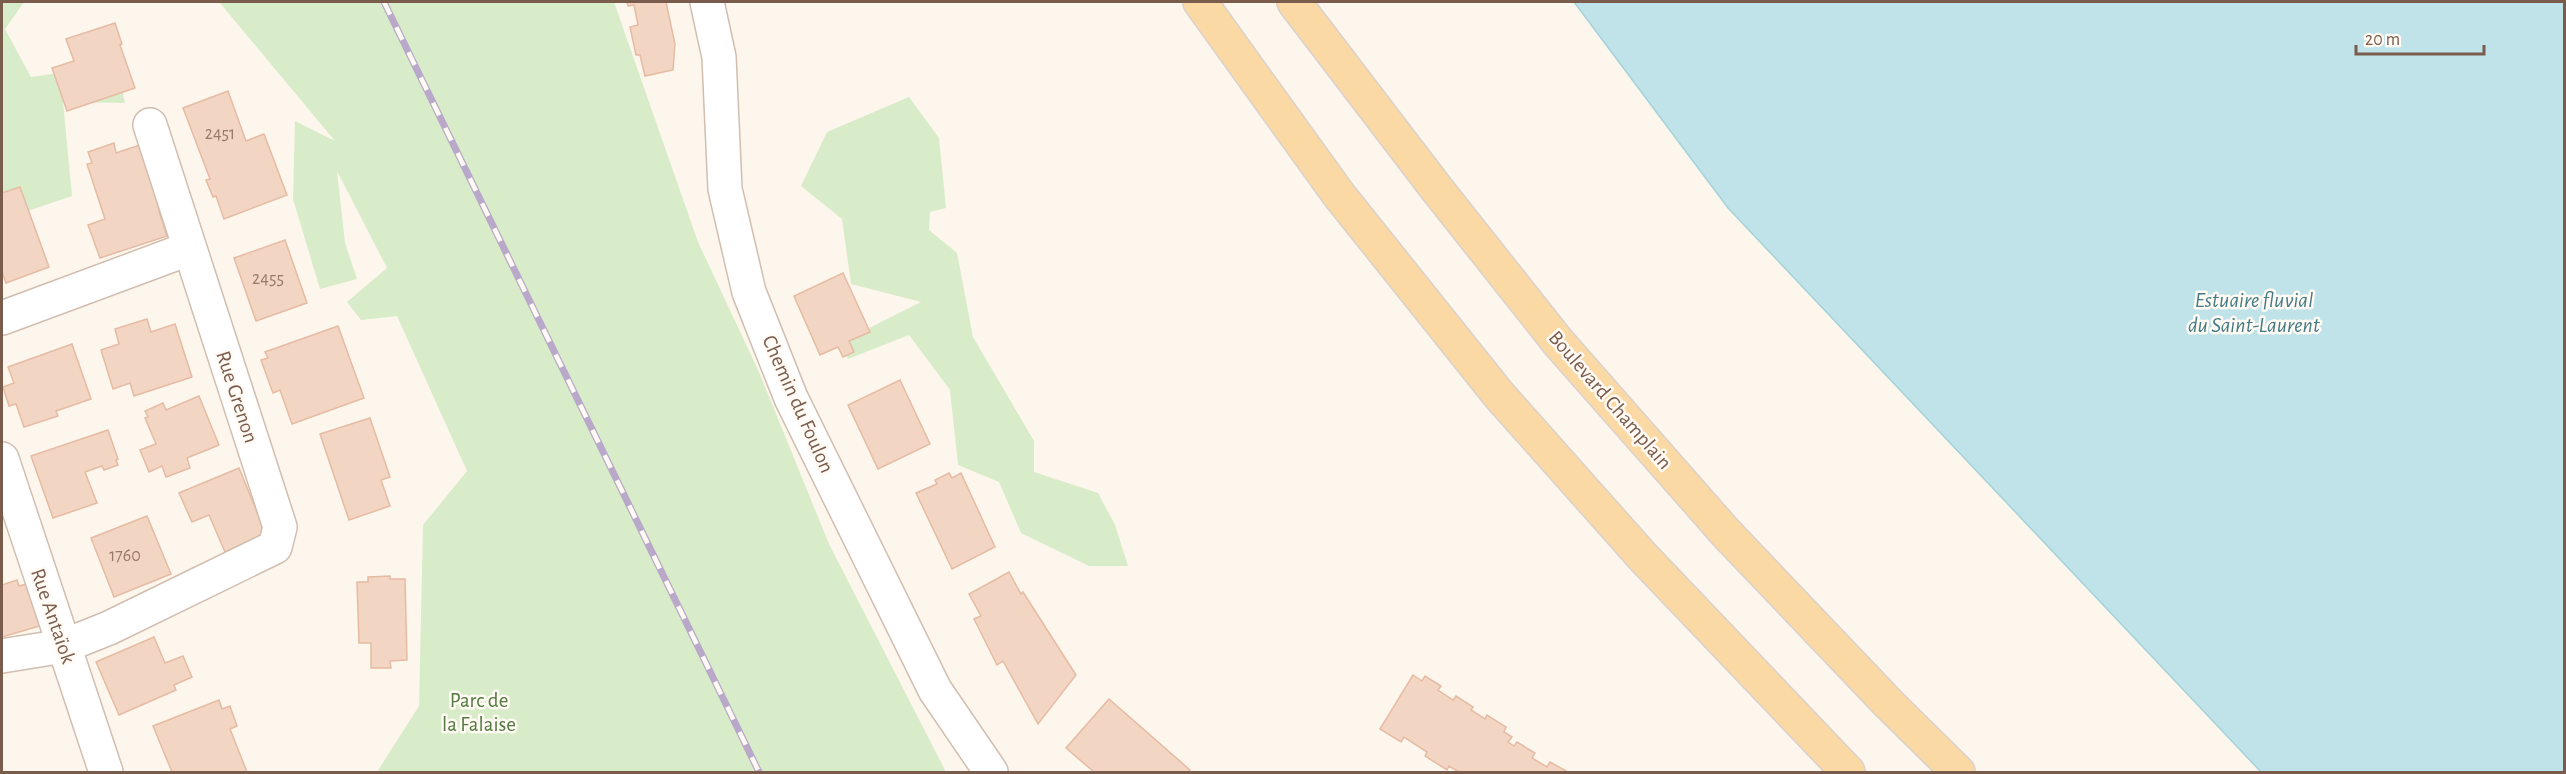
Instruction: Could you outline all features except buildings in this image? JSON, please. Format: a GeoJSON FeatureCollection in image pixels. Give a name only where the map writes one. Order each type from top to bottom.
{"type":"FeatureCollection","features":[{"type":"Feature","properties":{"kind":"main road"},"geometry":{"type":"LineString","coordinates":[[1200,2],[1339,195],[1499,395],[1643,557],[1848,772]]}},
{"type":"Feature","properties":{"kind":"main road","name":"Boulevard Champlain"},"geometry":{"type":"LineString","coordinates":[[1294,2],[1436,188],[1558,342],[1726,533],[1889,704],[1958,772]]}},
{"type":"Feature","properties":{"kind":"street","name":"Chemin du Foulon"},"geometry":{"type":"LineString","coordinates":[[706,2],[719,57],[725,189],[749,292],[791,398],[935,690],[992,772]]}},
{"type":"Feature","properties":{"kind":"street","name":"Rue Grenon"},"geometry":{"type":"LineString","coordinates":[[64,646],[109,628],[275,547],[280,526],[188,249],[150,125]]}},
{"type":"Feature","properties":{"kind":"street"},"geometry":{"type":"LineString","coordinates":[[2,318],[188,249]]}},
{"type":"Feature","properties":{"kind":"street","name":"Rue Antaïok"},"geometry":{"type":"LineString","coordinates":[[2,459],[106,772]]}},
{"type":"Feature","properties":{"kind":"street"},"geometry":{"type":"LineString","coordinates":[[2,656],[64,646]]}},
{"type":"Feature","properties":{"kind":"green space"},"geometry":{"type":"Polygon","coordinates":[[[2,2],[24,2],[5,29],[31,77],[116,65],[125,103],[63,102],[72,196],[4,219],[2,215],[2,2]]]}},
{"type":"Feature","properties":{"kind":"green space","name":"Parc de la Falaise"},"geometry":{"type":"Polygon","coordinates":[[[216,2],[614,2],[698,242],[759,372],[829,544],[946,772],[377,772],[419,706],[423,525],[467,471],[397,316],[361,320],[347,302],[387,268],[337,171],[345,243],[357,279],[320,289],[293,199],[295,121],[335,141],[220,3],[216,2]]]}},
{"type":"Feature","properties":{"kind":"green space"},"geometry":{"type":"Polygon","coordinates":[[[909,97],[939,138],[946,208],[930,212],[929,230],[957,253],[973,337],[1034,441],[1034,472],[1098,493],[1115,525],[1128,566],[1089,566],[1021,533],[999,482],[958,465],[950,390],[909,335],[848,359],[841,342],[921,302],[851,284],[842,219],[801,186],[827,132],[909,97]]]}},
{"type":"Feature","properties":{"kind":"water","name":"Estuaire fluvial du Saint-Laurent"},"geometry":{"type":"Polygon","coordinates":[[[1574,2],[2564,2],[2564,772],[2261,772],[1728,208],[1574,2]]]}},
{"type":"Feature","properties":{"kind":"railway"},"geometry":{"type":"LineString","coordinates":[[384,2],[759,772]]}}]}
